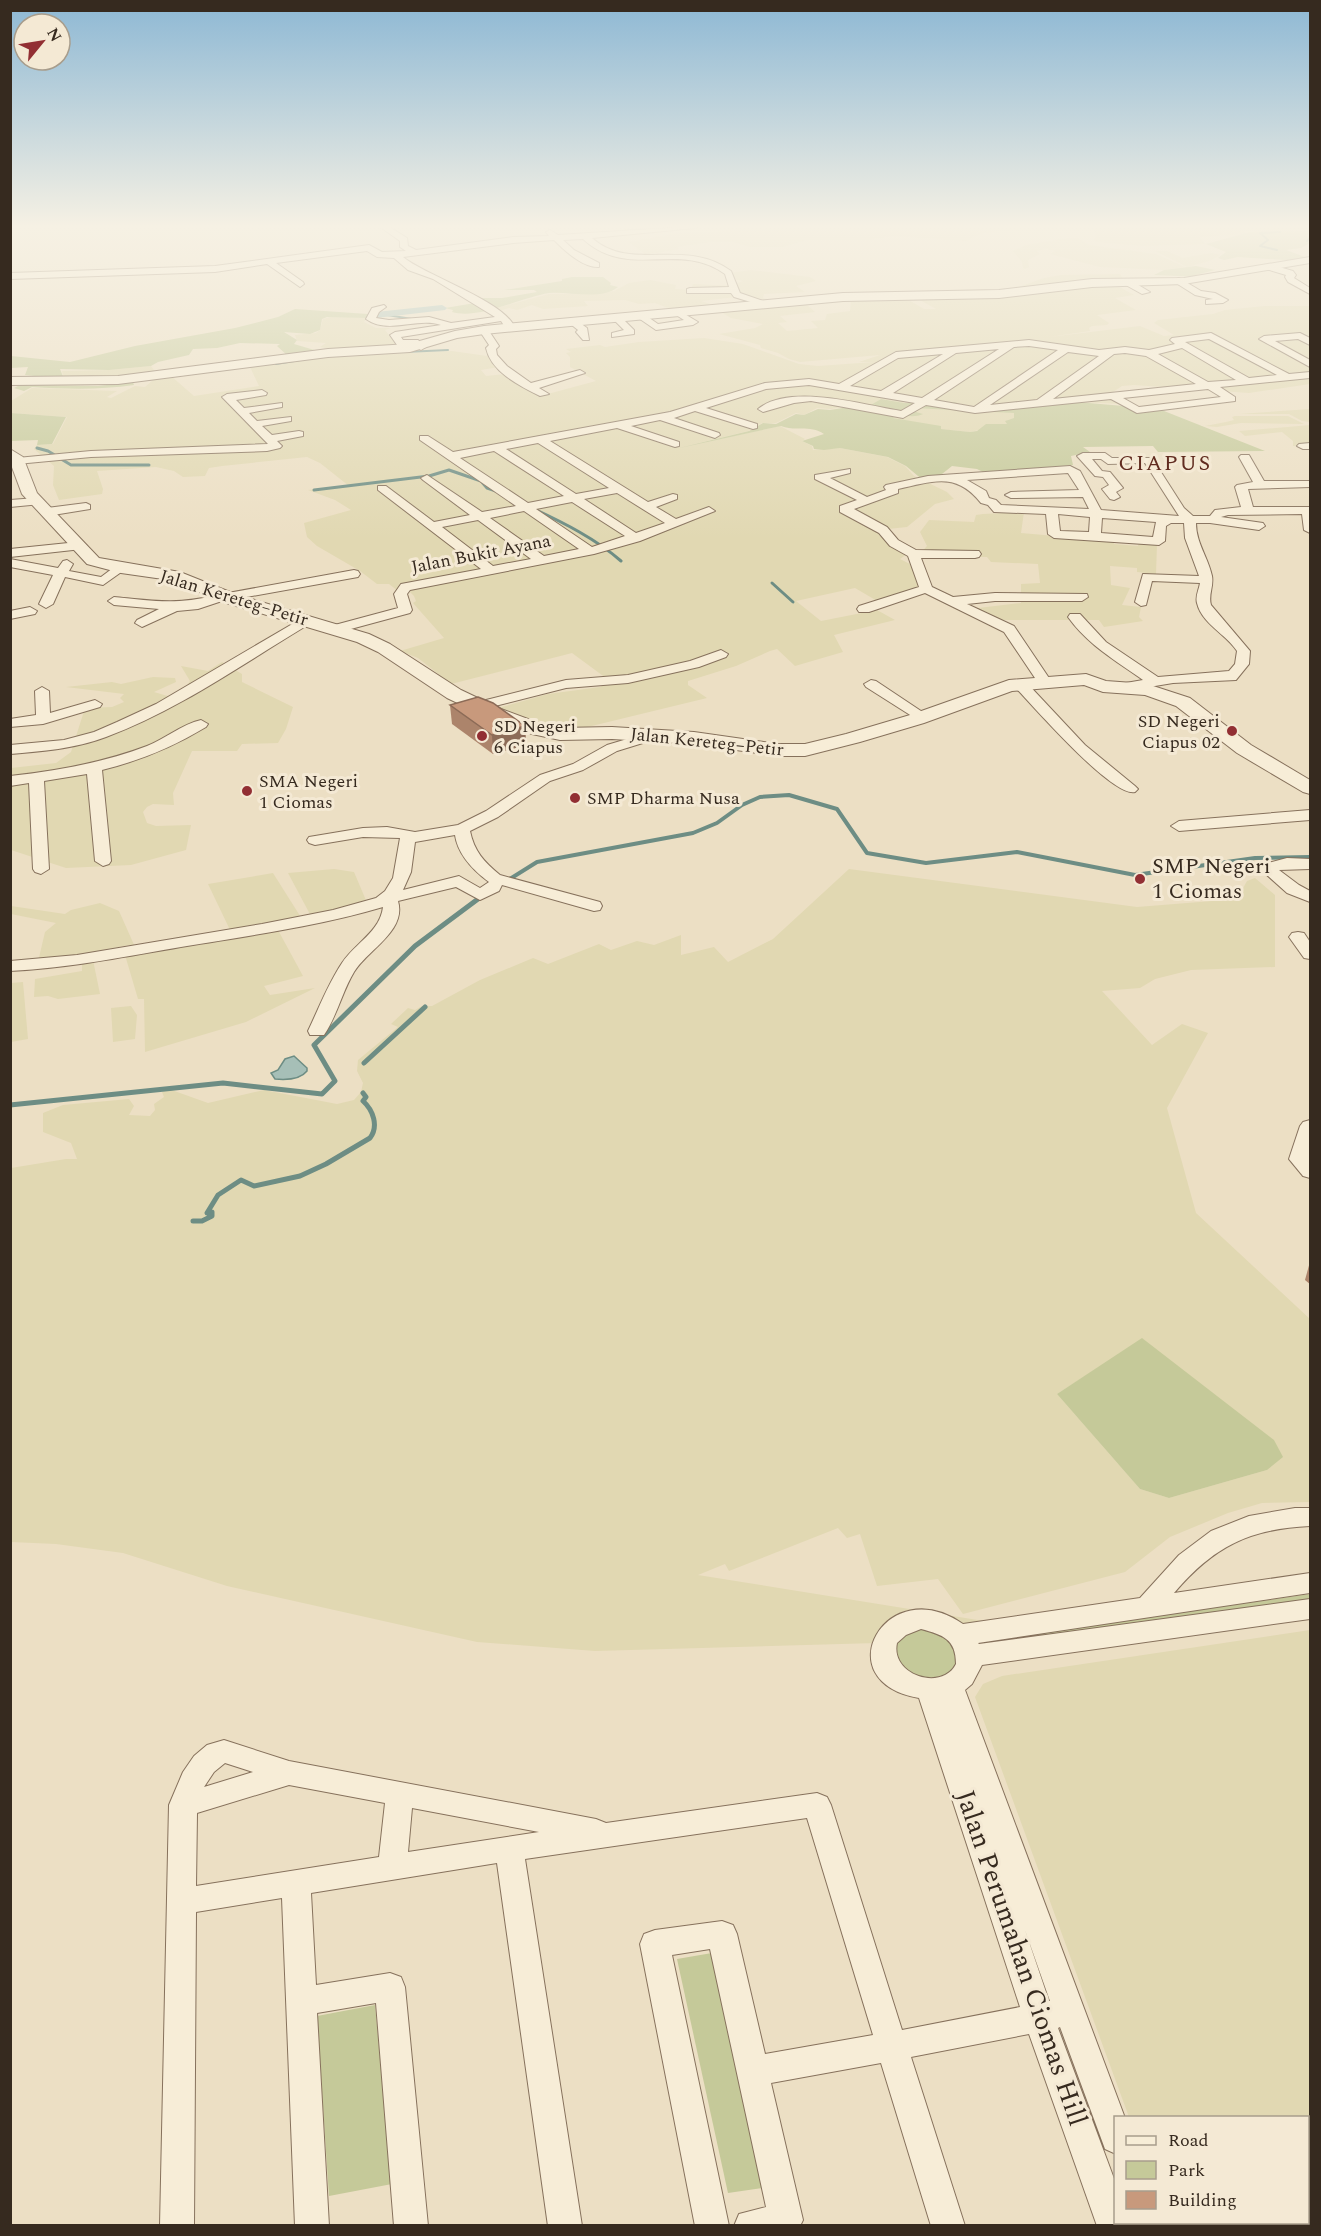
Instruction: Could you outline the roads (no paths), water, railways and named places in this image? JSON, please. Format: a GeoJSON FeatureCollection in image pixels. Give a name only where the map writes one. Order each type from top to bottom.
{"type":"FeatureCollection","features":[{"type":"Feature","properties":{"kind":"street"},"geometry":{"type":"LineString","coordinates":[[421,346],[415,342],[400,343],[395,335],[449,330]]}},
{"type":"Feature","properties":{"kind":"street"},"geometry":{"type":"LineString","coordinates":[[10,381],[118,380],[328,353],[421,346],[452,330]]}},
{"type":"Feature","properties":{"kind":"street"},"geometry":{"type":"LineString","coordinates":[[484,330],[494,346],[491,348],[494,358],[530,387],[544,394]]}},
{"type":"Feature","properties":{"kind":"street"},"geometry":{"type":"LineString","coordinates":[[583,330],[580,332],[586,338]]}},
{"type":"Feature","properties":{"kind":"street"},"geometry":{"type":"LineString","coordinates":[[620,340],[615,335],[631,332],[629,330]]}},
{"type":"Feature","properties":{"kind":"street"},"geometry":{"type":"LineString","coordinates":[[673,330],[678,334]]}},
{"type":"Feature","properties":{"kind":"street"},"geometry":{"type":"LineString","coordinates":[[1246,381],[1175,340],[1211,336],[1287,377]]}},
{"type":"Feature","properties":{"kind":"street"},"geometry":{"type":"LineString","coordinates":[[1311,342],[1300,336],[1264,339],[1311,364]]}},
{"type":"Feature","properties":{"kind":"street"},"geometry":{"type":"LineString","coordinates":[[841,387],[896,355],[1029,343],[1099,353],[1149,352],[1184,345]]}},
{"type":"Feature","properties":{"kind":"street"},"geometry":{"type":"LineString","coordinates":[[754,407],[810,398],[903,415],[1012,345]]}},
{"type":"Feature","properties":{"kind":"street"},"geometry":{"type":"LineString","coordinates":[[975,410],[1067,348]]}},
{"type":"Feature","properties":{"kind":"street"},"geometry":{"type":"LineString","coordinates":[[882,395],[956,350]]}},
{"type":"Feature","properties":{"kind":"street"},"geometry":{"type":"LineString","coordinates":[[1038,404],[1111,352]]}},
{"type":"Feature","properties":{"kind":"street"},"geometry":{"type":"LineString","coordinates":[[1113,396],[1137,410],[1231,399],[1149,352]]}},
{"type":"Feature","properties":{"kind":"street"},"geometry":{"type":"LineString","coordinates":[[530,387],[579,373]]}},
{"type":"Feature","properties":{"kind":"street"},"geometry":{"type":"LineString","coordinates":[[451,456],[661,417],[765,386],[809,382],[975,410],[1311,375]]}},
{"type":"Feature","properties":{"kind":"street"},"geometry":{"type":"LineString","coordinates":[[14,457],[276,446],[227,397],[262,393]]}},
{"type":"Feature","properties":{"kind":"street"},"geometry":{"type":"LineString","coordinates":[[726,398],[782,416]]}},
{"type":"Feature","properties":{"kind":"street"},"geometry":{"type":"LineString","coordinates":[[242,411],[278,405]]}},
{"type":"Feature","properties":{"kind":"street"},"geometry":{"type":"LineString","coordinates":[[696,408],[753,426]]}},
{"type":"Feature","properties":{"kind":"street"},"geometry":{"type":"LineString","coordinates":[[661,417],[715,435]]}},
{"type":"Feature","properties":{"kind":"street"},"geometry":{"type":"LineString","coordinates":[[256,424],[287,419]]}},
{"type":"Feature","properties":{"kind":"street"},"geometry":{"type":"LineString","coordinates":[[618,425],[675,444]]}},
{"type":"Feature","properties":{"kind":"street"},"geometry":{"type":"LineString","coordinates":[[270,438],[299,434]]}},
{"type":"Feature","properties":{"kind":"street","name":"Jalan Bukit Ayana"},"geometry":{"type":"LineString","coordinates":[[424,438],[590,551]]}},
{"type":"Feature","properties":{"kind":"street"},"geometry":{"type":"LineString","coordinates":[[541,440],[675,524]]}},
{"type":"Feature","properties":{"kind":"street"},"geometry":{"type":"LineString","coordinates":[[497,448],[636,538]]}},
{"type":"Feature","properties":{"kind":"street"},"geometry":{"type":"LineString","coordinates":[[1114,497],[1108,489],[1117,488],[1115,482],[1106,474],[1099,474],[1083,456],[1104,456],[1108,461],[1148,460],[1180,510],[1190,519],[1190,537],[1206,580],[1202,598],[1204,606],[1244,650],[1244,658],[1238,672],[1223,677],[1154,681],[1125,687]]}},
{"type":"Feature","properties":{"kind":"street","name":"Jalan Kereteg–Petir"},"geometry":{"type":"LineString","coordinates":[[14,457],[28,490],[93,561],[174,576],[229,598],[336,629],[379,645],[453,694],[547,732],[694,738],[763,749],[792,751],[824,746],[922,717],[992,691],[1020,684],[1082,679],[1103,686],[1156,692],[1183,702],[1245,750],[1311,788]]}},
{"type":"Feature","properties":{"kind":"street"},"geometry":{"type":"LineString","coordinates":[[1245,457],[1260,484]]}},
{"type":"Feature","properties":{"kind":"street"},"geometry":{"type":"LineString","coordinates":[[975,554],[915,554],[894,543],[883,530],[844,509],[894,491],[890,487],[928,478],[1070,469],[1074,471],[1096,512],[1098,525],[1094,536]]}},
{"type":"Feature","properties":{"kind":"street"},"geometry":{"type":"LineString","coordinates":[[846,471],[819,477],[867,501]]}},
{"type":"Feature","properties":{"kind":"street"},"geometry":{"type":"LineString","coordinates":[[954,477],[984,496],[1087,494]]}},
{"type":"Feature","properties":{"kind":"street"},"geometry":{"type":"LineString","coordinates":[[427,478],[542,561]]}},
{"type":"Feature","properties":{"kind":"street"},"geometry":{"type":"LineString","coordinates":[[1248,510],[1241,487],[1260,484],[1311,484]]}},
{"type":"Feature","properties":{"kind":"street"},"geometry":{"type":"LineString","coordinates":[[382,488],[492,571]]}},
{"type":"Feature","properties":{"kind":"street","name":"Jalan Bukit Ayana"},"geometry":{"type":"LineString","coordinates":[[431,526],[619,489]]}},
{"type":"Feature","properties":{"kind":"street"},"geometry":{"type":"LineString","coordinates":[[984,496],[981,496],[985,501],[991,501],[998,509],[1025,508],[1096,512],[1162,519],[1211,519],[1259,526]]}},
{"type":"Feature","properties":{"kind":"street"},"geometry":{"type":"LineString","coordinates":[[647,506],[672,497]]}},
{"type":"Feature","properties":{"kind":"street"},"geometry":{"type":"LineString","coordinates":[[10,504],[86,507]]}},
{"type":"Feature","properties":{"kind":"street","name":"Jalan Bukit Ayana"},"geometry":{"type":"LineString","coordinates":[[336,629],[405,610],[400,594],[406,587],[590,551],[636,538],[709,510]]}},
{"type":"Feature","properties":{"kind":"street"},"geometry":{"type":"LineString","coordinates":[[1211,519],[1221,512],[1309,510],[1311,530]]}},
{"type":"Feature","properties":{"kind":"street"},"geometry":{"type":"LineString","coordinates":[[1052,511],[1054,534],[1159,541],[1160,524],[1165,523],[1162,519]]}},
{"type":"Feature","properties":{"kind":"street"},"geometry":{"type":"LineString","coordinates":[[10,553],[82,551]]}},
{"type":"Feature","properties":{"kind":"street"},"geometry":{"type":"LineString","coordinates":[[46,604],[60,574],[82,551]]}},
{"type":"Feature","properties":{"kind":"street"},"geometry":{"type":"LineString","coordinates":[[915,554],[926,589]]}},
{"type":"Feature","properties":{"kind":"street"},"geometry":{"type":"LineString","coordinates":[[10,563],[103,581],[121,568]]}},
{"type":"Feature","properties":{"kind":"street"},"geometry":{"type":"LineString","coordinates":[[114,601],[174,607],[198,605],[354,574]]}},
{"type":"Feature","properties":{"kind":"street"},"geometry":{"type":"LineString","coordinates":[[1140,602],[1147,577],[1206,580]]}},
{"type":"Feature","properties":{"kind":"street"},"geometry":{"type":"LineString","coordinates":[[864,609],[926,589],[1009,629],[1044,681]]}},
{"type":"Feature","properties":{"kind":"street"},"geometry":{"type":"LineString","coordinates":[[953,601],[995,597],[1082,597]]}},
{"type":"Feature","properties":{"kind":"street"},"geometry":{"type":"LineString","coordinates":[[142,623],[174,607]]}},
{"type":"Feature","properties":{"kind":"street"},"geometry":{"type":"LineString","coordinates":[[10,615],[30,611]]}},
{"type":"Feature","properties":{"kind":"street"},"geometry":{"type":"LineString","coordinates":[[1075,617],[1100,645],[1154,681]]}},
{"type":"Feature","properties":{"kind":"street"},"geometry":{"type":"LineString","coordinates":[[10,750],[64,744],[99,735],[122,725],[160,707],[306,620]]}},
{"type":"Feature","properties":{"kind":"street"},"geometry":{"type":"LineString","coordinates":[[479,706],[566,684],[628,679],[694,664],[721,654]]}},
{"type":"Feature","properties":{"kind":"street"},"geometry":{"type":"LineString","coordinates":[[871,684],[922,717]]}},
{"type":"Feature","properties":{"kind":"street"},"geometry":{"type":"LineString","coordinates":[[1020,684],[1080,748],[1130,789]]}},
{"type":"Feature","properties":{"kind":"street"},"geometry":{"type":"LineString","coordinates":[[42,691],[43,720]]}},
{"type":"Feature","properties":{"kind":"street"},"geometry":{"type":"LineString","coordinates":[[10,723],[43,720],[95,704]]}},
{"type":"Feature","properties":{"kind":"street"},"geometry":{"type":"LineString","coordinates":[[10,781],[94,768],[156,749],[201,724]]}},
{"type":"Feature","properties":{"kind":"street"},"geometry":{"type":"LineString","coordinates":[[315,840],[353,832],[397,832],[412,836],[462,829],[492,814],[545,778],[579,767],[612,748],[654,735]]}},
{"type":"Feature","properties":{"kind":"street"},"geometry":{"type":"LineString","coordinates":[[94,768],[103,861]]}},
{"type":"Feature","properties":{"kind":"street"},"geometry":{"type":"LineString","coordinates":[[36,778],[41,869]]}},
{"type":"Feature","properties":{"kind":"street"},"geometry":{"type":"LineString","coordinates":[[1179,826],[1311,815]]}},
{"type":"Feature","properties":{"kind":"street"},"geometry":{"type":"LineString","coordinates":[[462,829],[465,847],[481,868],[498,880],[594,906]]}},
{"type":"Feature","properties":{"kind":"street"},"geometry":{"type":"LineString","coordinates":[[317,1031],[351,962],[388,924],[392,908],[389,898],[405,863],[406,841],[412,836]]}},
{"type":"Feature","properties":{"kind":"street"},"geometry":{"type":"LineString","coordinates":[[1311,864],[1287,863],[1267,868],[1293,889],[1311,897]]}},
{"type":"Feature","properties":{"kind":"street"},"geometry":{"type":"LineString","coordinates":[[10,966],[77,960],[327,916],[459,881],[480,894],[493,887],[498,880]]}},
{"type":"Feature","properties":{"kind":"street"},"geometry":{"type":"LineString","coordinates":[[1298,937],[1311,954]]}},
{"type":"Feature","properties":{"kind":"street"},"geometry":{"type":"LineString","coordinates":[[1311,1126],[1299,1159],[1311,1172]]}},
{"type":"Feature","properties":{"kind":"street"},"geometry":{"type":"LineString","coordinates":[[1147,1608],[1194,1556],[1222,1537],[1266,1520],[1311,1517]]}},
{"type":"Feature","properties":{"kind":"street"},"geometry":{"type":"LineString","coordinates":[[966,1646],[1147,1608],[1311,1583]]}},
{"type":"Feature","properties":{"kind":"street"},"geometry":{"type":"LineString","coordinates":[[966,1646],[1311,1610]]}},
{"type":"Feature","properties":{"kind":"street"},"geometry":{"type":"LineString","coordinates":[[921,1619],[949,1626],[966,1646],[966,1674],[940,1688],[906,1683],[888,1669],[883,1657],[883,1646],[887,1636],[896,1627],[921,1619]]}},
{"type":"Feature","properties":{"kind":"street","name":"Jalan Perumahan Ciomas Hill"},"geometry":{"type":"LineString","coordinates":[[940,1688],[1054,2014],[1107,2177],[1114,2226]]}},
{"type":"Feature","properties":{"kind":"street"},"geometry":{"type":"LineString","coordinates":[[177,2226],[183,1805],[189,1787],[210,1756],[216,1752],[232,1753],[289,1773],[609,1834]]}},
{"type":"Feature","properties":{"kind":"street"},"geometry":{"type":"LineString","coordinates":[[183,1805],[289,1773]]}},
{"type":"Feature","properties":{"kind":"street"},"geometry":{"type":"LineString","coordinates":[[392,1867],[400,1793]]}},
{"type":"Feature","properties":{"kind":"street"},"geometry":{"type":"LineString","coordinates":[[182,1901],[509,1849],[817,1805],[894,2046],[948,2226]]}},
{"type":"Feature","properties":{"kind":"street"},"geometry":{"type":"LineString","coordinates":[[509,1849],[565,2226]]}},
{"type":"Feature","properties":{"kind":"street"},"geometry":{"type":"LineString","coordinates":[[296,1883],[312,2226]]}},
{"type":"Feature","properties":{"kind":"street"},"geometry":{"type":"LineString","coordinates":[[712,2226],[655,1944],[722,1934],[786,2220],[751,2226]]}},
{"type":"Feature","properties":{"kind":"street"},"geometry":{"type":"LineString","coordinates":[[302,2001],[390,1987],[411,2226]]}},
{"type":"Feature","properties":{"kind":"street"},"geometry":{"type":"LineString","coordinates":[[753,2071],[1054,2014]]}},
{"type":"Feature","properties":{"kind":"street","name":"Jalan Perumahan Ciomas Hill"},"geometry":{"type":"LineString","coordinates":[[1054,2014],[1114,2134]]}},
{"type":"Feature","properties":{"kind":"water"},"geometry":{"type":"Polygon","coordinates":[[[294,1056],[307,1068],[307,1071],[297,1078],[275,1079],[271,1073],[278,1070],[285,1059],[294,1056]]]}},
{"type":"Feature","properties":{"kind":"waterway"},"geometry":{"type":"LineString","coordinates":[[405,352],[448,350]]}},
{"type":"Feature","properties":{"kind":"waterway"},"geometry":{"type":"LineString","coordinates":[[276,364],[300,360]]}},
{"type":"Feature","properties":{"kind":"waterway"},"geometry":{"type":"LineString","coordinates":[[37,448],[48,451],[71,465],[149,465]]}},
{"type":"Feature","properties":{"kind":"waterway"},"geometry":{"type":"LineString","coordinates":[[314,490],[429,476],[449,470],[481,481],[487,488],[499,492]]}},
{"type":"Feature","properties":{"kind":"waterway"},"geometry":{"type":"LineString","coordinates":[[534,509],[590,539],[621,561]]}},
{"type":"Feature","properties":{"kind":"waterway"},"geometry":{"type":"LineString","coordinates":[[772,583],[793,602]]}},
{"type":"Feature","properties":{"kind":"waterway"},"geometry":{"type":"LineString","coordinates":[[505,882],[537,862],[693,833],[717,823],[742,805],[760,797],[789,795],[837,809],[867,853],[926,863],[1017,852],[1135,875],[1255,858],[1310,857]]}},
{"type":"Feature","properties":{"kind":"waterway"},"geometry":{"type":"LineString","coordinates":[[10,1105],[223,1083],[322,1094],[335,1081],[314,1045],[415,946],[482,896]]}},
{"type":"Feature","properties":{"kind":"waterway"},"geometry":{"type":"LineString","coordinates":[[364,1063],[425,1007]]}},
{"type":"Feature","properties":{"kind":"waterway"},"geometry":{"type":"LineString","coordinates":[[193,1221],[202,1221],[212,1216],[212,1212],[207,1213],[218,1195],[241,1180],[254,1186],[300,1176],[326,1164],[370,1138],[373,1133],[374,1118],[363,1101],[366,1097],[363,1093]]}},
{"type":"Feature","properties":{"kind":"place","name":"SD Negeri Ciapus 02"},"geometry":{"type":"Point","coordinates":[1232,731]}},
{"type":"Feature","properties":{"kind":"place","name":"SD Negeri 6 Ciapus"},"geometry":{"type":"Point","coordinates":[482,736]}},
{"type":"Feature","properties":{"kind":"place","name":"SMA Negeri 1 Ciomas"},"geometry":{"type":"Point","coordinates":[247,791]}},
{"type":"Feature","properties":{"kind":"place","name":"SMP Dharma Nusa"},"geometry":{"type":"Point","coordinates":[575,798]}},
{"type":"Feature","properties":{"kind":"place","name":"SMP Negeri 1 Ciomas"},"geometry":{"type":"Point","coordinates":[1140,879]}},
{"type":"Feature","properties":{"kind":"district","name":"CIAPUS"},"geometry":{"type":"Point","coordinates":[1165,463]}}]}
